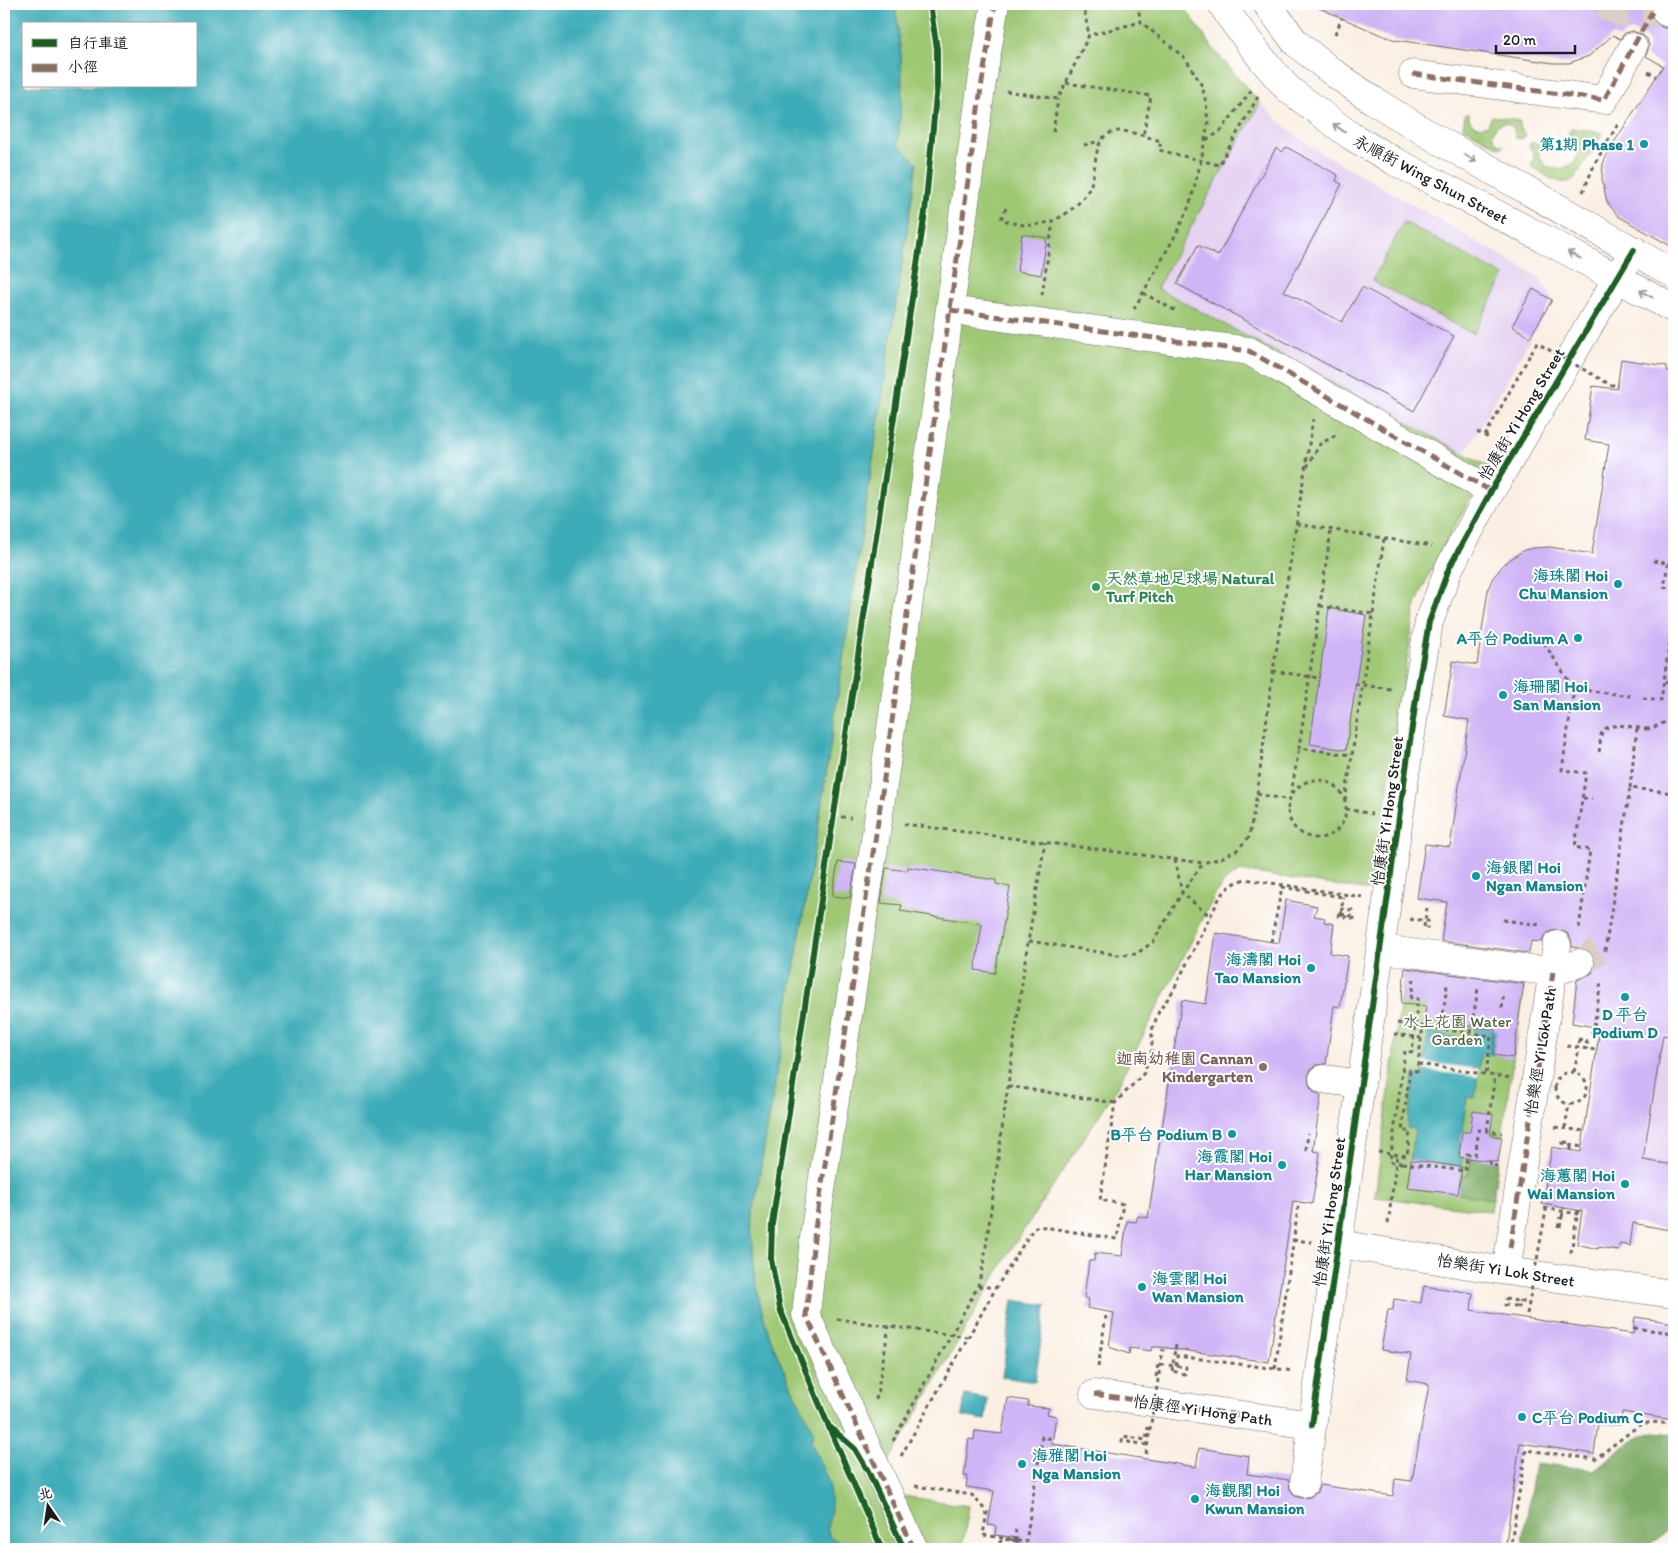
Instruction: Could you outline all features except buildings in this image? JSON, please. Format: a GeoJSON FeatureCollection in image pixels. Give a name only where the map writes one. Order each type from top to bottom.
{"type":"FeatureCollection","features":[{"type":"Feature","properties":{"kind":"street"},"geometry":{"type":"LineString","coordinates":[[914,1549],[889,1462],[806,1315],[815,1229],[878,821],[981,88],[995,4]]}},
{"type":"Feature","properties":{"kind":"street","name":"永順街 Wing Shun Street"},"geometry":{"type":"LineString","coordinates":[[1222,4],[1262,59],[1288,89],[1351,136],[1394,162],[1674,309]]}},
{"type":"Feature","properties":{"kind":"street"},"geometry":{"type":"LineString","coordinates":[[1266,4],[1296,43],[1331,71],[1374,101],[1428,134],[1674,274]]}},
{"type":"Feature","properties":{"kind":"street"},"geometry":{"type":"LineString","coordinates":[[1413,74],[1604,100],[1633,47]]}},
{"type":"Feature","properties":{"kind":"street","name":"怡康街 Yi Hong Street"},"geometry":{"type":"LineString","coordinates":[[1304,1483],[1312,1425],[1325,1243],[1361,1084],[1417,692],[1429,622],[1449,568],[1491,491],[1634,250]]}},
{"type":"Feature","properties":{"kind":"street"},"geometry":{"type":"LineString","coordinates":[[950,310],[1120,333],[1247,362],[1317,391],[1491,491]]}},
{"type":"Feature","properties":{"kind":"street"},"geometry":{"type":"LineString","coordinates":[[1559,933],[1552,972],[1595,964]]}},
{"type":"Feature","properties":{"kind":"street","name":"怡樂徑 Yi Lok Path"},"geometry":{"type":"LineString","coordinates":[[1381,949],[1552,972],[1508,1259]]}},
{"type":"Feature","properties":{"kind":"street"},"geometry":{"type":"LineString","coordinates":[[1324,1079],[1361,1084]]}},
{"type":"Feature","properties":{"kind":"street","name":"怡樂街 Yi Lok Street"},"geometry":{"type":"LineString","coordinates":[[1325,1243],[1508,1259],[1674,1294]]}},
{"type":"Feature","properties":{"kind":"street","name":"怡康徑 Yi Hong Path"},"geometry":{"type":"LineString","coordinates":[[1094,1394],[1312,1425]]}},
{"type":"Feature","properties":{"kind":"path"},"geometry":{"type":"LineString","coordinates":[[1053,132],[1058,99],[1089,35],[1083,4]]}},
{"type":"Feature","properties":{"kind":"path"},"geometry":{"type":"LineString","coordinates":[[1120,333],[1175,236],[1190,204],[1208,123],[1202,86],[1186,59],[1141,22],[1137,4]]}},
{"type":"Feature","properties":{"kind":"path"},"geometry":{"type":"LineString","coordinates":[[1335,34],[1342,18]]}},
{"type":"Feature","properties":{"kind":"path"},"geometry":{"type":"LineString","coordinates":[[1089,35],[1141,22]]}},
{"type":"Feature","properties":{"kind":"path"},"geometry":{"type":"LineString","coordinates":[[1066,82],[1151,96],[1143,136]]}},
{"type":"Feature","properties":{"kind":"path"},"geometry":{"type":"LineString","coordinates":[[981,88],[1058,99]]}},
{"type":"Feature","properties":{"kind":"path"},"geometry":{"type":"LineString","coordinates":[[1205,141],[1220,132],[1250,92]]}},
{"type":"Feature","properties":{"kind":"path"},"geometry":{"type":"LineString","coordinates":[[1084,145],[1100,141],[1108,135],[1119,131],[1161,141],[1159,150],[1219,166],[1256,98]]}},
{"type":"Feature","properties":{"kind":"path"},"geometry":{"type":"LineString","coordinates":[[1580,199],[1595,163],[1622,117],[1604,100]]}},
{"type":"Feature","properties":{"kind":"path"},"geometry":{"type":"LineString","coordinates":[[1006,208],[1001,219],[1020,226],[1038,225],[1053,221],[1067,214],[1089,190],[1095,174],[1097,149],[1100,141]]}},
{"type":"Feature","properties":{"kind":"path"},"geometry":{"type":"LineString","coordinates":[[1042,299],[1053,221]]}},
{"type":"Feature","properties":{"kind":"path"},"geometry":{"type":"LineString","coordinates":[[1485,436],[1537,343],[1611,385],[1617,385]]}},
{"type":"Feature","properties":{"kind":"path"},"geometry":{"type":"LineString","coordinates":[[833,816],[1204,863],[1221,858],[1237,850],[1248,837],[1256,794],[1273,671],[1317,391]]}},
{"type":"Feature","properties":{"kind":"path"},"geometry":{"type":"LineString","coordinates":[[1477,432],[1498,443]]}},
{"type":"Feature","properties":{"kind":"path"},"geometry":{"type":"LineString","coordinates":[[1297,524],[1440,547]]}},
{"type":"Feature","properties":{"kind":"path"},"geometry":{"type":"LineString","coordinates":[[1331,530],[1299,748],[1288,805],[1288,815],[1291,823],[1305,835],[1314,838],[1324,837],[1332,833],[1339,827],[1344,818],[1384,539]]}},
{"type":"Feature","properties":{"kind":"path"},"geometry":{"type":"LineString","coordinates":[[1653,561],[1674,564]]}},
{"type":"Feature","properties":{"kind":"path"},"geometry":{"type":"LineString","coordinates":[[1668,563],[1664,587],[1674,589]]}},
{"type":"Feature","properties":{"kind":"path"},"geometry":{"type":"LineString","coordinates":[[1320,606],[1373,614]]}},
{"type":"Feature","properties":{"kind":"path"},"geometry":{"type":"LineString","coordinates":[[1643,698],[1661,700],[1674,612]]}},
{"type":"Feature","properties":{"kind":"path"},"geometry":{"type":"LineString","coordinates":[[1503,920],[1559,933],[1590,850],[1575,847],[1586,773],[1562,770],[1574,689],[1544,643]]}},
{"type":"Feature","properties":{"kind":"path"},"geometry":{"type":"LineString","coordinates":[[1273,671],[1319,678]]}},
{"type":"Feature","properties":{"kind":"path"},"geometry":{"type":"LineString","coordinates":[[1664,682],[1674,684]]}},
{"type":"Feature","properties":{"kind":"path"},"geometry":{"type":"LineString","coordinates":[[1355,684],[1391,689]]}},
{"type":"Feature","properties":{"kind":"path"},"geometry":{"type":"LineString","coordinates":[[1574,689],[1630,696]]}},
{"type":"Feature","properties":{"kind":"path"},"geometry":{"type":"LineString","coordinates":[[1599,752],[1602,734],[1606,728],[1613,725],[1646,729],[1656,727],[1669,720],[1674,713]]}},
{"type":"Feature","properties":{"kind":"path"},"geometry":{"type":"LineString","coordinates":[[1594,1028],[1595,964],[1630,788],[1637,728]]}},
{"type":"Feature","properties":{"kind":"path"},"geometry":{"type":"LineString","coordinates":[[1299,748],[1352,756]]}},
{"type":"Feature","properties":{"kind":"path"},"geometry":{"type":"LineString","coordinates":[[1290,798],[1296,789],[1304,783],[1323,780],[1332,784],[1345,801]]}},
{"type":"Feature","properties":{"kind":"path"},"geometry":{"type":"LineString","coordinates":[[1630,788],[1674,793]]}},
{"type":"Feature","properties":{"kind":"path"},"geometry":{"type":"LineString","coordinates":[[1256,794],[1290,798]]}},
{"type":"Feature","properties":{"kind":"path"},"geometry":{"type":"LineString","coordinates":[[1582,798],[1592,799]]}},
{"type":"Feature","properties":{"kind":"path"},"geometry":{"type":"LineString","coordinates":[[832,824],[835,806]]}},
{"type":"Feature","properties":{"kind":"path"},"geometry":{"type":"LineString","coordinates":[[1346,809],[1378,814]]}},
{"type":"Feature","properties":{"kind":"path"},"geometry":{"type":"LineString","coordinates":[[889,1462],[978,1286],[984,1261],[1029,941],[1045,842]]}},
{"type":"Feature","properties":{"kind":"path"},"geometry":{"type":"LineString","coordinates":[[1175,859],[1182,893],[1210,917]]}},
{"type":"Feature","properties":{"kind":"path"},"geometry":{"type":"LineString","coordinates":[[1029,941],[1118,954],[1136,954],[1153,942],[1182,893],[1204,863]]}},
{"type":"Feature","properties":{"kind":"path"},"geometry":{"type":"LineString","coordinates":[[889,1462],[1033,1229],[1038,1226],[1117,1239],[1123,1204],[1100,1200],[1115,1103],[1144,1074],[1152,1050],[1152,1030],[1159,1011],[1173,991],[1210,917],[1227,888],[1235,882],[1245,879],[1365,898]]}},
{"type":"Feature","properties":{"kind":"path"},"geometry":{"type":"LineString","coordinates":[[1272,942],[1282,887],[1343,897],[1341,914],[1351,916],[1352,910],[1343,909],[1340,909],[1339,916],[1361,920]]}},
{"type":"Feature","properties":{"kind":"path"},"geometry":{"type":"LineString","coordinates":[[1418,926],[1424,927],[1427,908]]}},
{"type":"Feature","properties":{"kind":"path"},"geometry":{"type":"LineString","coordinates":[[1411,925],[1412,919],[1428,921],[1427,928]]}},
{"type":"Feature","properties":{"kind":"path"},"geometry":{"type":"LineString","coordinates":[[1422,978],[1414,977],[1411,998],[1418,999],[1412,1052],[1405,1051],[1390,1162],[1465,1171],[1467,1154],[1475,1155],[1478,1130],[1502,1133]]}},
{"type":"Feature","properties":{"kind":"path"},"geometry":{"type":"LineString","coordinates":[[1498,990],[1504,990],[1502,1008]]}},
{"type":"Feature","properties":{"kind":"path"},"geometry":{"type":"LineString","coordinates":[[1441,1029],[1446,992]]}},
{"type":"Feature","properties":{"kind":"path"},"geometry":{"type":"LineString","coordinates":[[1473,1033],[1476,996]]}},
{"type":"Feature","properties":{"kind":"path"},"geometry":{"type":"LineString","coordinates":[[1389,1022],[1491,1036],[1486,1074]]}},
{"type":"Feature","properties":{"kind":"path"},"geometry":{"type":"LineString","coordinates":[[1381,1153],[1406,1156],[1410,1132],[1402,1131],[1410,1070],[1418,1071],[1423,1026]]}},
{"type":"Feature","properties":{"kind":"path"},"geometry":{"type":"LineString","coordinates":[[1590,1032],[1599,1033]]}},
{"type":"Feature","properties":{"kind":"path"},"geometry":{"type":"LineString","coordinates":[[1397,1034],[1422,1038]]}},
{"type":"Feature","properties":{"kind":"path"},"geometry":{"type":"LineString","coordinates":[[1587,1049],[1588,1043],[1577,1041],[1588,1042]]}},
{"type":"Feature","properties":{"kind":"path"},"geometry":{"type":"LineString","coordinates":[[1574,1072],[1579,1048]]}},
{"type":"Feature","properties":{"kind":"path"},"geometry":{"type":"LineString","coordinates":[[1418,1064],[1510,1078]]}},
{"type":"Feature","properties":{"kind":"path"},"geometry":{"type":"LineString","coordinates":[[1569,1071],[1584,1077],[1588,1088],[1587,1093],[1580,1102],[1569,1104],[1560,1100],[1555,1090],[1555,1085],[1560,1076],[1569,1071]]}},
{"type":"Feature","properties":{"kind":"path"},"geometry":{"type":"LineString","coordinates":[[1487,1131],[1495,1076]]}},
{"type":"Feature","properties":{"kind":"path"},"geometry":{"type":"LineString","coordinates":[[1008,1086],[1115,1103]]}},
{"type":"Feature","properties":{"kind":"path"},"geometry":{"type":"LineString","coordinates":[[1565,1129],[1569,1104]]}},
{"type":"Feature","properties":{"kind":"path"},"geometry":{"type":"LineString","coordinates":[[1306,1150],[1308,1132]]}},
{"type":"Feature","properties":{"kind":"path"},"geometry":{"type":"LineString","coordinates":[[1561,1142],[1582,1147]]}},
{"type":"Feature","properties":{"kind":"path"},"geometry":{"type":"LineString","coordinates":[[1571,1144],[1571,1150]]}},
{"type":"Feature","properties":{"kind":"path"},"geometry":{"type":"LineString","coordinates":[[1387,1231],[1397,1155]]}},
{"type":"Feature","properties":{"kind":"path"},"geometry":{"type":"LineString","coordinates":[[1275,1369],[1298,1202]]}},
{"type":"Feature","properties":{"kind":"path"},"geometry":{"type":"LineString","coordinates":[[1516,1203],[1578,1212],[1570,1258]]}},
{"type":"Feature","properties":{"kind":"path"},"geometry":{"type":"LineString","coordinates":[[1527,1314],[1547,1205]]}},
{"type":"Feature","properties":{"kind":"path"},"geometry":{"type":"LineString","coordinates":[[1559,1227],[1564,1208]]}},
{"type":"Feature","properties":{"kind":"path"},"geometry":{"type":"LineString","coordinates":[[1551,1215],[1552,1209]]}},
{"type":"Feature","properties":{"kind":"path"},"geometry":{"type":"LineString","coordinates":[[1293,1240],[1325,1243]]}},
{"type":"Feature","properties":{"kind":"path"},"geometry":{"type":"LineString","coordinates":[[978,1286],[996,1288]]}},
{"type":"Feature","properties":{"kind":"path"},"geometry":{"type":"LineString","coordinates":[[1516,1306],[1505,1305],[1506,1299],[1529,1303]]}},
{"type":"Feature","properties":{"kind":"path"},"geometry":{"type":"LineString","coordinates":[[806,1315],[968,1337]]}},
{"type":"Feature","properties":{"kind":"path"},"geometry":{"type":"LineString","coordinates":[[1094,1394],[1106,1316]]}},
{"type":"Feature","properties":{"kind":"path"},"geometry":{"type":"LineString","coordinates":[[876,1401],[889,1326]]}},
{"type":"Feature","properties":{"kind":"path"},"geometry":{"type":"LineString","coordinates":[[1634,1328],[1674,1333]]}},
{"type":"Feature","properties":{"kind":"path"},"geometry":{"type":"LineString","coordinates":[[1177,1342],[1172,1371],[1185,1374],[1186,1367],[1176,1366],[1177,1356],[1294,1371]]}},
{"type":"Feature","properties":{"kind":"path"},"geometry":{"type":"LineString","coordinates":[[1146,1454],[1163,1348]]}},
{"type":"Feature","properties":{"kind":"path"},"geometry":{"type":"LineString","coordinates":[[1510,1549],[1526,1450],[1595,1459],[1638,1426],[1651,1422],[1674,1424]]}},
{"type":"Feature","properties":{"kind":"path"},"geometry":{"type":"LineString","coordinates":[[1134,1438],[1123,1436],[1122,1441],[1148,1446]]}},
{"type":"Feature","properties":{"kind":"path"},"geometry":{"type":"LineString","coordinates":[[906,1485],[972,1495],[987,1512],[983,1535],[1026,1542],[1042,1437],[1053,1439]]}},
{"type":"Feature","properties":{"kind":"path"},"geometry":{"type":"LineString","coordinates":[[1010,1549],[1015,1540],[1016,1529]]}},
{"type":"Feature","properties":{"kind":"path"},"geometry":{"type":"LineString","coordinates":[[999,1543],[1003,1539],[1015,1540]]}},
{"type":"Feature","properties":{"kind":"path"},"geometry":{"type":"LineString","coordinates":[[1009,1544],[1010,1549]]}},
{"type":"Feature","properties":{"kind":"shaded area"},"geometry":{"type":"Polygon","coordinates":[[[1260,103],[1289,130],[1317,150],[1539,277],[1550,293],[1552,300],[1465,454],[1157,288],[1260,103]]]}},
{"type":"Feature","properties":{"kind":"shaded area"},"geometry":{"type":"Polygon","coordinates":[[[1663,1035],[1674,1037],[1674,1231],[1656,1227],[1642,1166],[1663,1035]]]}},
{"type":"Feature","properties":{"kind":"green space"},"geometry":{"type":"Polygon","coordinates":[[[895,4],[1182,4],[1215,51],[1260,103],[1157,288],[1489,467],[1439,554],[1415,608],[1372,891],[1241,871],[1223,884],[1215,895],[1115,1091],[1008,1254],[887,1465],[903,1496],[969,1506],[962,1549],[852,1549],[848,1542],[841,1542],[830,1538],[827,1528],[831,1510],[811,1442],[813,1432],[772,1344],[757,1287],[753,1243],[753,1213],[819,821],[917,163],[898,144],[902,89],[901,56],[895,4]]]}},
{"type":"Feature","properties":{"kind":"green space"},"geometry":{"type":"Polygon","coordinates":[[[1465,114],[1469,114],[1470,121],[1477,126],[1488,125],[1492,116],[1519,120],[1521,129],[1526,136],[1521,139],[1515,138],[1513,127],[1510,124],[1502,123],[1494,129],[1492,135],[1497,143],[1504,146],[1500,148],[1463,127],[1465,114]]]}},
{"type":"Feature","properties":{"kind":"green space"},"geometry":{"type":"Polygon","coordinates":[[[1572,128],[1603,133],[1575,178],[1570,181],[1558,181],[1531,166],[1534,156],[1529,145],[1533,142],[1540,144],[1539,155],[1547,167],[1564,168],[1571,164],[1578,153],[1578,147],[1568,134],[1572,128]]]}},
{"type":"Feature","properties":{"kind":"green space"},"geometry":{"type":"Polygon","coordinates":[[[1404,222],[1505,276],[1473,334],[1372,281],[1404,222]]]}},
{"type":"Feature","properties":{"kind":"green space","name":"水上花園 Water Garden"},"geometry":{"type":"Polygon","coordinates":[[[1406,961],[1525,977],[1491,1211],[1375,1197],[1406,961]]]}},
{"type":"Feature","properties":{"kind":"green space"},"geometry":{"type":"Polygon","coordinates":[[[1471,1158],[1498,1162],[1493,1199],[1458,1194],[1461,1175],[1468,1176],[1471,1158]]]}},
{"type":"Feature","properties":{"kind":"green space"},"geometry":{"type":"Polygon","coordinates":[[[1654,1432],[1674,1434],[1674,1528],[1642,1549],[1522,1549],[1535,1463],[1594,1470],[1630,1443],[1654,1432]]]}},
{"type":"Feature","properties":{"kind":"water"},"geometry":{"type":"Polygon","coordinates":[[[4,4],[895,4],[901,56],[902,89],[898,144],[917,163],[819,821],[753,1213],[753,1257],[760,1302],[768,1331],[813,1432],[811,1442],[829,1483],[831,1510],[827,1528],[830,1538],[841,1542],[849,1542],[852,1549],[4,1549],[4,4]]]}},
{"type":"Feature","properties":{"kind":"water"},"geometry":{"type":"Polygon","coordinates":[[[1475,1027],[1496,1030],[1493,1055],[1481,1053],[1475,1098],[1467,1097],[1460,1145],[1464,1145],[1461,1167],[1410,1160],[1415,1129],[1407,1128],[1414,1074],[1423,1075],[1428,1033],[1474,1039],[1475,1027]]]}},
{"type":"Feature","properties":{"kind":"water"},"geometry":{"type":"Polygon","coordinates":[[[1013,1300],[1046,1305],[1035,1382],[1002,1377],[1013,1300]]]}},
{"type":"Feature","properties":{"kind":"water"},"geometry":{"type":"Polygon","coordinates":[[[965,1395],[988,1399],[985,1420],[962,1416],[965,1395]]]}},
{"type":"Feature","properties":{"kind":"pier"},"geometry":{"type":"Polygon","coordinates":[[[1424,1062],[1479,1069],[1478,1077],[1423,1070],[1424,1062]]]}},
{"type":"Feature","properties":{"kind":"tunnel"},"geometry":{"type":"LineString","coordinates":[[1602,4],[1619,12],[1666,12]]}},
{"type":"Feature","properties":{"kind":"tunnel"},"geometry":{"type":"LineString","coordinates":[[1580,963],[1598,950]]}},
{"type":"Feature","properties":{"kind":"marked path"},"geometry":{"type":"LineString","coordinates":[[914,1549],[806,1315],[815,1229],[878,821],[981,88],[995,4]]}},
{"type":"Feature","properties":{"kind":"marked path"},"geometry":{"type":"LineString","coordinates":[[1413,74],[1604,100],[1652,12]]}},
{"type":"Feature","properties":{"kind":"marked path"},"geometry":{"type":"LineString","coordinates":[[950,310],[1249,351],[1491,491]]}},
{"type":"Feature","properties":{"kind":"marked path"},"geometry":{"type":"LineString","coordinates":[[1510,1248],[1553,972]]}},
{"type":"Feature","properties":{"kind":"marked path"},"geometry":{"type":"LineString","coordinates":[[1094,1394],[1260,1418]]}},
{"type":"Feature","properties":{"kind":"cycle path"},"geometry":{"type":"LineString","coordinates":[[882,1549],[780,1309],[771,1259],[772,1224],[925,212],[937,85],[937,49],[930,4]]}},
{"type":"Feature","properties":{"kind":"cycle path"},"geometry":{"type":"LineString","coordinates":[[1312,1425],[1417,692],[1429,622],[1449,568],[1491,491],[1634,250]]}},
{"type":"Feature","properties":{"kind":"cycle path"},"geometry":{"type":"LineString","coordinates":[[831,1428],[855,1449],[868,1471],[904,1549]]}},
{"type":"Feature","properties":{"kind":"place","name":"第1期 Phase 1"},"geometry":{"type":"Point","coordinates":[1644,144]}},
{"type":"Feature","properties":{"kind":"place","name":"海珠閣 Hoi Chu Mansion"},"geometry":{"type":"Point","coordinates":[1618,584]}},
{"type":"Feature","properties":{"kind":"place","name":"天然草地足球場 Natural Turf Pitch"},"geometry":{"type":"Point","coordinates":[1096,587]}},
{"type":"Feature","properties":{"kind":"place","name":"A平台 Podium A"},"geometry":{"type":"Point","coordinates":[1578,638]}},
{"type":"Feature","properties":{"kind":"place","name":"海珊閣 Hoi San Mansion"},"geometry":{"type":"Point","coordinates":[1503,695]}},
{"type":"Feature","properties":{"kind":"place","name":"海銀閣 Hoi Ngan Mansion"},"geometry":{"type":"Point","coordinates":[1476,876]}},
{"type":"Feature","properties":{"kind":"place","name":"海濤閣 Hoi Tao Mansion"},"geometry":{"type":"Point","coordinates":[1311,968]}},
{"type":"Feature","properties":{"kind":"place","name":"D 平台 Podium D"},"geometry":{"type":"Point","coordinates":[1625,997]}},
{"type":"Feature","properties":{"kind":"place","name":"迦南幼稚園 Cannan Kindergarten"},"geometry":{"type":"Point","coordinates":[1263,1067]}},
{"type":"Feature","properties":{"kind":"place","name":"B平台 Podium B"},"geometry":{"type":"Point","coordinates":[1232,1134]}},
{"type":"Feature","properties":{"kind":"place","name":"海霞閣 Hoi Har Mansion"},"geometry":{"type":"Point","coordinates":[1282,1165]}},
{"type":"Feature","properties":{"kind":"place","name":"海蕙閣 Hoi Wai Mansion"},"geometry":{"type":"Point","coordinates":[1625,1184]}},
{"type":"Feature","properties":{"kind":"place","name":"海雲閣 Hoi Wan Mansion"},"geometry":{"type":"Point","coordinates":[1142,1287]}},
{"type":"Feature","properties":{"kind":"place","name":"C平台 Podium C"},"geometry":{"type":"Point","coordinates":[1522,1417]}},
{"type":"Feature","properties":{"kind":"place","name":"海雅閣 Hoi Nga Mansion"},"geometry":{"type":"Point","coordinates":[1022,1464]}},
{"type":"Feature","properties":{"kind":"place","name":"海觀閣 Hoi Kwun Mansion"},"geometry":{"type":"Point","coordinates":[1195,1499]}}]}
